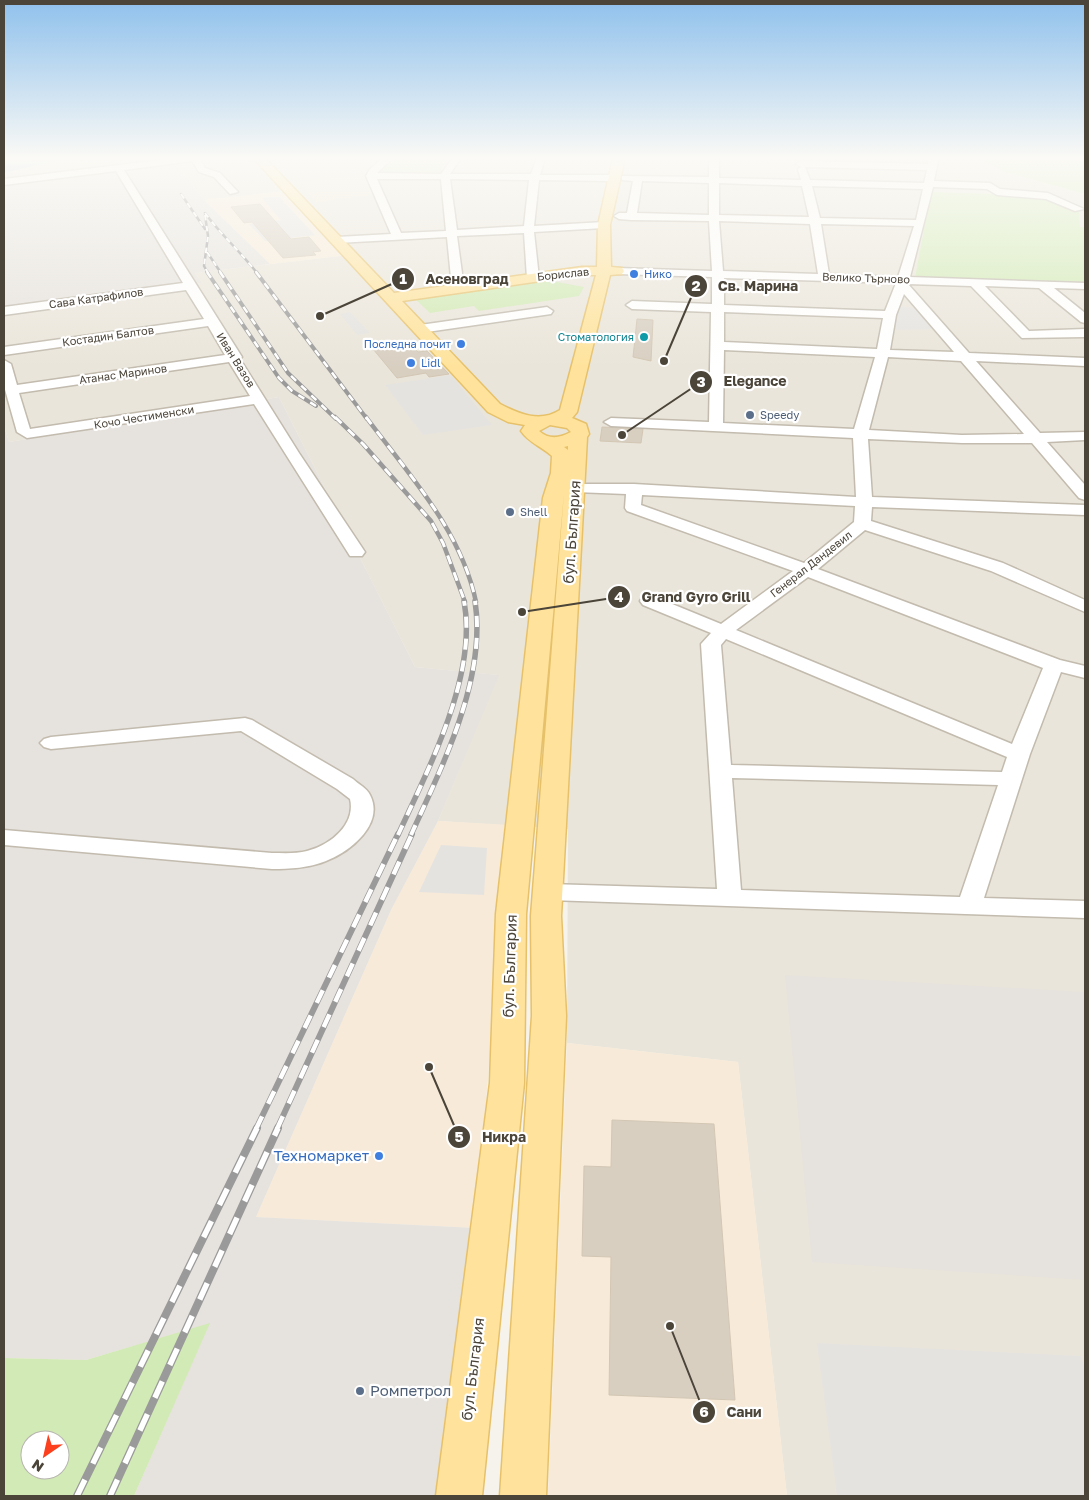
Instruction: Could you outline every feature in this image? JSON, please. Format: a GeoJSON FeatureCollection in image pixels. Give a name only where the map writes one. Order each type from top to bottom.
{"type":"FeatureCollection","features":[{"type":"Feature","properties":{"kind":"main road"},"geometry":{"type":"LineString","coordinates":[[326,228],[494,408],[498,418],[504,423],[559,428],[568,412],[599,290],[613,266]]}},
{"type":"Feature","properties":{"kind":"main road"},"geometry":{"type":"LineString","coordinates":[[596,365],[613,266],[617,228]]}},
{"type":"Feature","properties":{"kind":"main road","name":"Борислав"},"geometry":{"type":"LineString","coordinates":[[391,298],[613,266]]}},
{"type":"Feature","properties":{"kind":"main road"},"geometry":{"type":"LineString","coordinates":[[536,277],[574,282],[599,290]]}},
{"type":"Feature","properties":{"kind":"main road","name":"бул. България"},"geometry":{"type":"LineString","coordinates":[[523,1496],[548,1016],[546,916],[575,486],[559,428]]}},
{"type":"Feature","properties":{"kind":"main road","name":"бул. България"},"geometry":{"type":"LineString","coordinates":[[458,1496],[507,1083],[511,914],[553,498],[562,462],[559,428]]}},
{"type":"Feature","properties":{"kind":"street","name":"Иван Вазов"},"geometry":{"type":"LineString","coordinates":[[154,228],[235,357],[291,453],[356,552]]}},
{"type":"Feature","properties":{"kind":"street"},"geometry":{"type":"LineString","coordinates":[[394,228],[397,236]]}},
{"type":"Feature","properties":{"kind":"street"},"geometry":{"type":"LineString","coordinates":[[451,228],[458,288]]}},
{"type":"Feature","properties":{"kind":"street"},"geometry":{"type":"LineString","coordinates":[[337,240],[548,228]]}},
{"type":"Feature","properties":{"kind":"street"},"geometry":{"type":"LineString","coordinates":[[715,228],[718,274],[716,428]]}},
{"type":"Feature","properties":{"kind":"street"},"geometry":{"type":"LineString","coordinates":[[816,228],[824,277]]}},
{"type":"Feature","properties":{"kind":"street","name":"Генерал Дандевил"},"geometry":{"type":"LineString","coordinates":[[730,898],[710,644],[722,632],[806,570],[862,524],[864,502],[860,435],[884,353],[893,308],[903,282],[919,228]]}},
{"type":"Feature","properties":{"kind":"street"},"geometry":{"type":"LineString","coordinates":[[528,230],[536,277]]}},
{"type":"Feature","properties":{"kind":"street","name":"Велико Търново"},"geometry":{"type":"LineString","coordinates":[[613,266],[718,274],[824,277],[903,282],[973,281],[1085,286]]}},
{"type":"Feature","properties":{"kind":"street"},"geometry":{"type":"LineString","coordinates":[[973,281],[1026,335],[1085,333]]}},
{"type":"Feature","properties":{"kind":"street"},"geometry":{"type":"LineString","coordinates":[[903,282],[1085,495]]}},
{"type":"Feature","properties":{"kind":"street"},"geometry":{"type":"LineString","coordinates":[[1041,284],[1085,319]]}},
{"type":"Feature","properties":{"kind":"street","name":"Сава Катрафилов"},"geometry":{"type":"LineString","coordinates":[[4,311],[189,286]]}},
{"type":"Feature","properties":{"kind":"street"},"geometry":{"type":"LineString","coordinates":[[632,305],[717,308],[893,308],[911,300],[919,303]]}},
{"type":"Feature","properties":{"kind":"street"},"geometry":{"type":"LineString","coordinates":[[420,329],[547,311]]}},
{"type":"Feature","properties":{"kind":"street","name":"Костадин Балтов"},"geometry":{"type":"LineString","coordinates":[[4,351],[212,322]]}},
{"type":"Feature","properties":{"kind":"street"},"geometry":{"type":"LineString","coordinates":[[716,346],[1085,362]]}},
{"type":"Feature","properties":{"kind":"street","name":"Атанас Маринов"},"geometry":{"type":"LineString","coordinates":[[12,390],[235,357]]}},
{"type":"Feature","properties":{"kind":"street"},"geometry":{"type":"LineString","coordinates":[[4,364],[12,390]]}},
{"type":"Feature","properties":{"kind":"street","name":"Кочо Честименски"},"geometry":{"type":"LineString","coordinates":[[12,390],[24,432],[27,434],[260,399]]}},
{"type":"Feature","properties":{"kind":"street"},"geometry":{"type":"LineString","coordinates":[[611,422],[962,439],[1085,436]]}},
{"type":"Feature","properties":{"kind":"street"},"geometry":{"type":"LineString","coordinates":[[575,486],[864,502],[1085,510]]}},
{"type":"Feature","properties":{"kind":"street"},"geometry":{"type":"LineString","coordinates":[[634,489],[633,508],[806,570],[1054,665],[1085,672]]}},
{"type":"Feature","properties":{"kind":"street"},"geometry":{"type":"LineString","coordinates":[[862,524],[997,567],[1085,607]]}},
{"type":"Feature","properties":{"kind":"street"},"geometry":{"type":"LineString","coordinates":[[649,601],[1019,754]]}},
{"type":"Feature","properties":{"kind":"street"},"geometry":{"type":"LineString","coordinates":[[969,906],[1010,779],[1054,665]]}},
{"type":"Feature","properties":{"kind":"street"},"geometry":{"type":"LineString","coordinates":[[4,838],[272,861],[294,861],[313,858],[338,844],[357,828],[363,812],[360,796],[345,784],[245,724],[51,743]]}},
{"type":"Feature","properties":{"kind":"street"},"geometry":{"type":"LineString","coordinates":[[720,770],[1010,779]]}},
{"type":"Feature","properties":{"kind":"street"},"geometry":{"type":"LineString","coordinates":[[549,892],[1085,910]]}},
{"type":"Feature","properties":{"kind":"shaded area"},"geometry":{"type":"Polygon","coordinates":[[[4,228],[233,228],[270,264],[195,273],[202,283],[4,312],[4,228]]]}},
{"type":"Feature","properties":{"kind":"shaded area"},"geometry":{"type":"Polygon","coordinates":[[[233,228],[322,228],[349,255],[270,264],[233,228]]]}},
{"type":"Feature","properties":{"kind":"shaded area"},"geometry":{"type":"Polygon","coordinates":[[[253,228],[308,228],[315,235],[265,241],[253,228]]]}},
{"type":"Feature","properties":{"kind":"shaded area"},"geometry":{"type":"Polygon","coordinates":[[[322,228],[1085,228],[1085,1496],[787,1496],[738,1062],[567,1043],[568,829],[438,821],[498,675],[415,667],[279,397],[9,442],[4,426],[4,312],[201,283],[195,273],[349,255],[322,228]]]}},
{"type":"Feature","properties":{"kind":"shaded area"},"geometry":{"type":"Polygon","coordinates":[[[900,307],[914,308],[934,329],[892,330],[900,307]]]}},
{"type":"Feature","properties":{"kind":"shaded area"},"geometry":{"type":"Polygon","coordinates":[[[350,312],[370,333],[357,335],[340,314],[350,312]]]}},
{"type":"Feature","properties":{"kind":"shaded area"},"geometry":{"type":"Polygon","coordinates":[[[451,375],[492,425],[423,435],[385,385],[451,375]]]}},
{"type":"Feature","properties":{"kind":"shaded area"},"geometry":{"type":"Polygon","coordinates":[[[279,397],[415,667],[499,675],[438,821],[391,910],[256,1217],[475,1228],[441,1496],[134,1496],[209,1324],[86,1360],[4,1358],[4,426],[9,442],[279,397]]]}},
{"type":"Feature","properties":{"kind":"shaded area"},"geometry":{"type":"Polygon","coordinates":[[[438,821],[510,825],[475,1228],[256,1217],[391,910],[438,821]]]}},
{"type":"Feature","properties":{"kind":"shaded area"},"geometry":{"type":"Polygon","coordinates":[[[441,845],[487,848],[484,895],[419,892],[441,845]]]}},
{"type":"Feature","properties":{"kind":"shaded area"},"geometry":{"type":"Polygon","coordinates":[[[785,975],[1085,992],[1085,1280],[812,1262],[785,975]]]}},
{"type":"Feature","properties":{"kind":"shaded area"},"geometry":{"type":"Polygon","coordinates":[[[567,1043],[738,1062],[787,1496],[548,1496],[567,1043]]]}},
{"type":"Feature","properties":{"kind":"shaded area"},"geometry":{"type":"Polygon","coordinates":[[[817,1343],[1081,1356],[1085,1369],[1085,1496],[837,1496],[817,1343]]]}},
{"type":"Feature","properties":{"kind":"green space"},"geometry":{"type":"Polygon","coordinates":[[[924,228],[1085,228],[1085,282],[915,278],[924,228]]]}},
{"type":"Feature","properties":{"kind":"green space"},"geometry":{"type":"Polygon","coordinates":[[[541,279],[584,287],[579,296],[479,311],[474,306],[430,313],[414,298],[541,279]]]}},
{"type":"Feature","properties":{"kind":"green space"},"geometry":{"type":"Polygon","coordinates":[[[210,1323],[134,1496],[4,1496],[4,1358],[86,1360],[210,1323]]]}},
{"type":"Feature","properties":{"kind":"building"},"geometry":{"type":"Polygon","coordinates":[[[257,228],[281,228],[291,239],[309,237],[321,251],[313,252],[316,255],[283,258],[257,228]]]}},
{"type":"Feature","properties":{"kind":"building","name":"Стоматология"},"geometry":{"type":"Polygon","coordinates":[[[637,319],[653,320],[651,361],[633,357],[637,319]]]}},
{"type":"Feature","properties":{"kind":"building","name":"Lidl"},"geometry":{"type":"Polygon","coordinates":[[[410,344],[418,352],[427,351],[449,374],[429,377],[426,373],[397,378],[373,349],[410,344]]]}},
{"type":"Feature","properties":{"kind":"building"},"geometry":{"type":"Polygon","coordinates":[[[602,427],[643,429],[641,443],[600,441],[602,427]]]}},
{"type":"Feature","properties":{"kind":"building"},"geometry":{"type":"Polygon","coordinates":[[[612,1120],[714,1124],[735,1400],[609,1395],[611,1257],[582,1256],[584,1166],[611,1167],[612,1120]]]}},
{"type":"Feature","properties":{"kind":"railway"},"geometry":{"type":"LineString","coordinates":[[207,228],[208,236],[204,266],[208,273]]}},
{"type":"Feature","properties":{"kind":"railway"},"geometry":{"type":"LineString","coordinates":[[217,228],[257,273]]}},
{"type":"Feature","properties":{"kind":"railway"},"geometry":{"type":"LineString","coordinates":[[207,252],[221,273]]}},
{"type":"Feature","properties":{"kind":"railway"},"geometry":{"type":"LineString","coordinates":[[207,272],[279,378],[292,391],[316,406]]}},
{"type":"Feature","properties":{"kind":"railway"},"geometry":{"type":"LineString","coordinates":[[220,272],[288,373],[336,419]]}},
{"type":"Feature","properties":{"kind":"railway"},"geometry":{"type":"LineString","coordinates":[[256,272],[367,419]]}},
{"type":"Feature","properties":{"kind":"railway"},"geometry":{"type":"LineString","coordinates":[[335,417],[363,444],[431,521],[443,543],[465,602]]}},
{"type":"Feature","properties":{"kind":"railway"},"geometry":{"type":"LineString","coordinates":[[366,417],[416,482],[446,527],[459,551],[469,576],[476,602]]}},
{"type":"Feature","properties":{"kind":"railway"},"geometry":{"type":"LineString","coordinates":[[398,835],[436,752],[457,691],[464,660],[466,630],[464,601]]}},
{"type":"Feature","properties":{"kind":"railway"},"geometry":{"type":"LineString","coordinates":[[411,835],[448,751],[468,691],[477,631],[475,601]]}},
{"type":"Feature","properties":{"kind":"railway"},"geometry":{"type":"LineString","coordinates":[[256,1129],[398,834]]}},
{"type":"Feature","properties":{"kind":"railway"},"geometry":{"type":"LineString","coordinates":[[277,1129],[412,834]]}},
{"type":"Feature","properties":{"kind":"railway"},"geometry":{"type":"LineString","coordinates":[[77,1496],[257,1128]]}},
{"type":"Feature","properties":{"kind":"railway"},"geometry":{"type":"LineString","coordinates":[[110,1496],[278,1128]]}},
{"type":"Feature","properties":{"kind":"place","name":"Нико"},"geometry":{"type":"Point","coordinates":[634,274]}},
{"type":"Feature","properties":{"kind":"place","name":"Асеновград"},"geometry":{"type":"Point","coordinates":[320,316]}},
{"type":"Feature","properties":{"kind":"place","name":"Стоматология"},"geometry":{"type":"Point","coordinates":[644,337]}},
{"type":"Feature","properties":{"kind":"place","name":"Последна почит"},"geometry":{"type":"Point","coordinates":[461,344]}},
{"type":"Feature","properties":{"kind":"place","name":"Св. Марина"},"geometry":{"type":"Point","coordinates":[664,361]}},
{"type":"Feature","properties":{"kind":"place","name":"Lidl"},"geometry":{"type":"Point","coordinates":[411,363]}},
{"type":"Feature","properties":{"kind":"place","name":"Speedy"},"geometry":{"type":"Point","coordinates":[750,415]}},
{"type":"Feature","properties":{"kind":"place","name":"Elegance"},"geometry":{"type":"Point","coordinates":[622,435]}},
{"type":"Feature","properties":{"kind":"place","name":"Shell"},"geometry":{"type":"Point","coordinates":[510,512]}},
{"type":"Feature","properties":{"kind":"place","name":"Grand Gyro Grill"},"geometry":{"type":"Point","coordinates":[522,612]}},
{"type":"Feature","properties":{"kind":"place","name":"Никра"},"geometry":{"type":"Point","coordinates":[429,1067]}},
{"type":"Feature","properties":{"kind":"place","name":"Техномаркет"},"geometry":{"type":"Point","coordinates":[379,1156]}},
{"type":"Feature","properties":{"kind":"place","name":"Сани"},"geometry":{"type":"Point","coordinates":[670,1326]}},
{"type":"Feature","properties":{"kind":"place","name":"Ромпетрол"},"geometry":{"type":"Point","coordinates":[360,1391]}}]}
